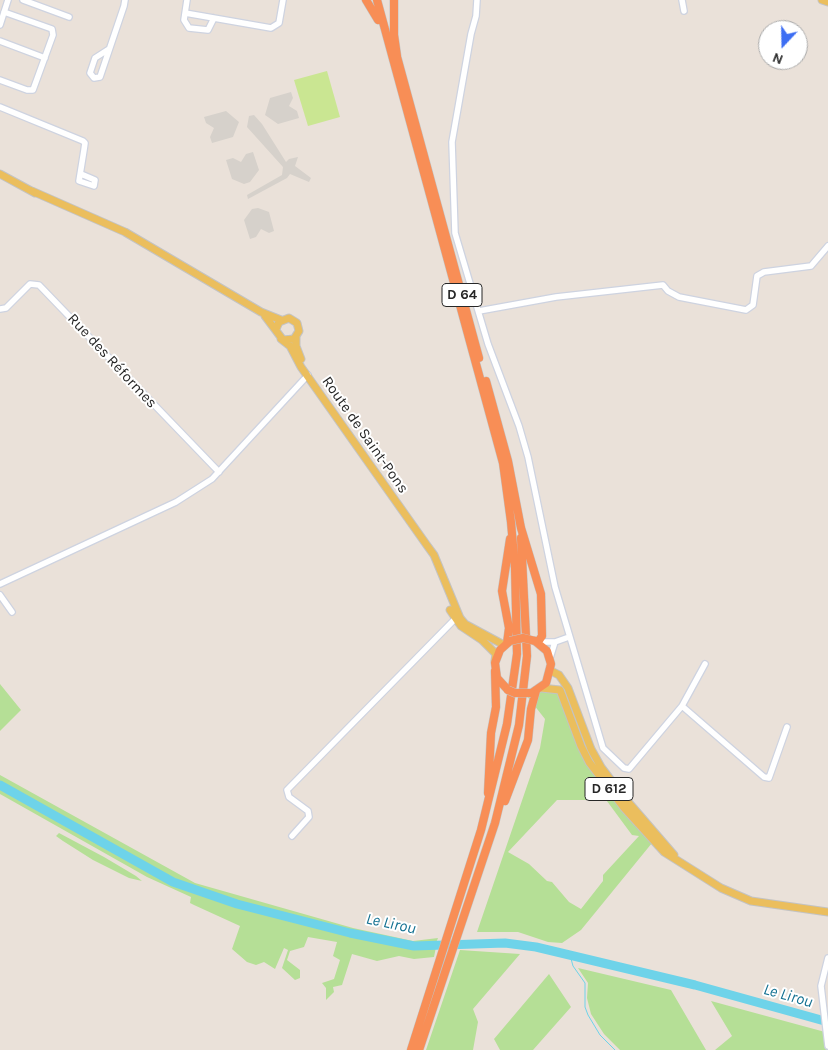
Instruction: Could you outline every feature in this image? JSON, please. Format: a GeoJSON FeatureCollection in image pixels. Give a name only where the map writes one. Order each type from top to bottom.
{"type":"FeatureCollection","features":[{"type":"Feature","properties":{"kind":"highway"},"geometry":{"type":"LineString","coordinates":[[366,0],[376,12],[396,75]]}},
{"type":"Feature","properties":{"kind":"highway","name":"D 64"},"geometry":{"type":"LineString","coordinates":[[379,0],[396,75],[503,463],[511,522],[502,591],[508,628],[507,643]]}},
{"type":"Feature","properties":{"kind":"highway","name":"D 64"},"geometry":{"type":"LineString","coordinates":[[379,0],[508,461],[521,528],[542,600],[542,636],[538,643]]}},
{"type":"Feature","properties":{"kind":"highway"},"geometry":{"type":"LineString","coordinates":[[394,0],[394,34],[398,63]]}},
{"type":"Feature","properties":{"kind":"highway"},"geometry":{"type":"LineString","coordinates":[[411,1050],[480,830],[505,733],[516,663],[515,568],[511,522]]}},
{"type":"Feature","properties":{"kind":"highway"},"geometry":{"type":"LineString","coordinates":[[419,1050],[495,823],[518,725],[525,688],[527,656],[521,528]]}},
{"type":"Feature","properties":{"kind":"highway"},"geometry":{"type":"LineString","coordinates":[[480,830],[487,799],[491,733],[496,708],[495,667],[507,643],[523,638],[538,643],[550,658],[551,671],[536,691],[531,709],[528,740],[516,775],[495,823]]}},
{"type":"Feature","properties":{"kind":"highway"},"geometry":{"type":"LineString","coordinates":[[495,667],[502,685],[508,690],[515,693],[536,691]]}},
{"type":"Feature","properties":{"kind":"main road"},"geometry":{"type":"LineString","coordinates":[[822,0],[828,2]]}},
{"type":"Feature","properties":{"kind":"main road"},"geometry":{"type":"LineString","coordinates":[[0,174],[32,191],[107,223],[150,246],[261,312],[281,320],[289,318],[297,323],[299,331],[296,337],[289,341],[281,339],[276,329],[261,312]]}},
{"type":"Feature","properties":{"kind":"main road"},"geometry":{"type":"LineString","coordinates":[[276,329],[281,320]]}},
{"type":"Feature","properties":{"kind":"main road","name":"Route de Saint-Pons"},"geometry":{"type":"LineString","coordinates":[[296,337],[296,346],[307,374]]}},
{"type":"Feature","properties":{"kind":"main road","name":"Route de Saint-Pons"},"geometry":{"type":"LineString","coordinates":[[281,339],[290,346],[307,374],[402,512],[434,555],[457,619],[496,654],[495,667]]}},
{"type":"Feature","properties":{"kind":"main road"},"geometry":{"type":"LineString","coordinates":[[457,619],[507,643]]}},
{"type":"Feature","properties":{"kind":"main road","name":"D 612"},"geometry":{"type":"LineString","coordinates":[[551,671],[560,676],[568,688],[591,749],[601,767],[662,844],[687,868]]}},
{"type":"Feature","properties":{"kind":"main road","name":"D 612"},"geometry":{"type":"LineString","coordinates":[[536,691],[560,690],[580,746],[598,775],[664,852],[721,888],[751,901],[828,912]]}},
{"type":"Feature","properties":{"kind":"street"},"geometry":{"type":"LineString","coordinates":[[0,25],[8,0]]}},
{"type":"Feature","properties":{"kind":"street"},"geometry":{"type":"LineString","coordinates":[[23,0],[69,17]]}},
{"type":"Feature","properties":{"kind":"street"},"geometry":{"type":"LineString","coordinates":[[109,50],[96,58],[90,73],[94,78],[100,77],[109,50],[125,0]]}},
{"type":"Feature","properties":{"kind":"street"},"geometry":{"type":"LineString","coordinates":[[187,0],[184,20],[186,26],[204,31],[210,28],[214,18]]}},
{"type":"Feature","properties":{"kind":"street"},"geometry":{"type":"LineString","coordinates":[[185,13],[271,28],[279,23],[284,0]]}},
{"type":"Feature","properties":{"kind":"street"},"geometry":{"type":"LineString","coordinates":[[477,0],[476,16],[471,34],[452,142],[454,233],[488,344],[519,426],[528,457],[555,587],[599,740],[603,748],[624,768],[629,769],[682,706],[705,664]]}},
{"type":"Feature","properties":{"kind":"street"},"geometry":{"type":"LineString","coordinates":[[682,0],[684,11]]}},
{"type":"Feature","properties":{"kind":"street"},"geometry":{"type":"LineString","coordinates":[[0,80],[26,90],[33,90],[53,31],[4,12]]}},
{"type":"Feature","properties":{"kind":"street"},"geometry":{"type":"LineString","coordinates":[[0,42],[45,58]]}},
{"type":"Feature","properties":{"kind":"street"},"geometry":{"type":"LineString","coordinates":[[0,107],[83,141],[85,143],[81,174]]}},
{"type":"Feature","properties":{"kind":"street"},"geometry":{"type":"LineString","coordinates":[[478,310],[556,297],[663,285],[668,292],[679,297],[746,310],[753,305],[757,276],[764,272],[811,266],[828,246]]}},
{"type":"Feature","properties":{"kind":"street","name":"Rue des Réformes"},"geometry":{"type":"LineString","coordinates":[[0,309],[6,308],[30,284],[39,285],[219,472]]}},
{"type":"Feature","properties":{"kind":"street"},"geometry":{"type":"LineString","coordinates":[[0,584],[176,502],[219,472],[307,374]]}},
{"type":"Feature","properties":{"kind":"street"},"geometry":{"type":"LineString","coordinates":[[0,595],[12,612]]}},
{"type":"Feature","properties":{"kind":"street"},"geometry":{"type":"LineString","coordinates":[[292,836],[309,817],[308,811],[289,797],[287,790],[457,619]]}},
{"type":"Feature","properties":{"kind":"street"},"geometry":{"type":"LineString","coordinates":[[538,643],[555,642],[569,637]]}},
{"type":"Feature","properties":{"kind":"street"},"geometry":{"type":"LineString","coordinates":[[550,658],[555,642]]}},
{"type":"Feature","properties":{"kind":"street"},"geometry":{"type":"LineString","coordinates":[[682,706],[764,777],[769,778],[771,774],[787,727]]}},
{"type":"Feature","properties":{"kind":"street"},"geometry":{"type":"LineString","coordinates":[[828,958],[821,986],[828,1046]]}},
{"type":"Feature","properties":{"kind":"green space"},"geometry":{"type":"Polygon","coordinates":[[[327,71],[340,117],[308,126],[294,80],[327,71]]]}},
{"type":"Feature","properties":{"kind":"green space"},"geometry":{"type":"Polygon","coordinates":[[[546,682],[559,692],[578,744],[652,843],[581,930],[562,943],[548,942],[518,932],[477,932],[540,748],[545,719],[526,695],[533,687],[546,682]],[[601,793],[594,800],[557,800],[508,852],[529,864],[547,881],[552,882],[569,902],[581,909],[603,881],[603,875],[639,836],[632,835],[601,793]]]}},
{"type":"Feature","properties":{"kind":"green space"},"geometry":{"type":"Polygon","coordinates":[[[0,684],[21,710],[0,731],[0,684]]]}},
{"type":"Feature","properties":{"kind":"green space"},"geometry":{"type":"Polygon","coordinates":[[[0,775],[195,883],[353,928],[413,941],[438,938],[436,943],[413,944],[350,931],[237,902],[184,884],[166,876],[0,783],[0,775]]]}},
{"type":"Feature","properties":{"kind":"green space"},"geometry":{"type":"Polygon","coordinates":[[[0,787],[165,880],[238,906],[356,937],[413,947],[436,947],[434,957],[414,959],[399,956],[377,961],[352,954],[342,985],[333,987],[334,992],[326,1000],[326,988],[322,983],[334,979],[340,960],[333,956],[337,942],[308,937],[304,947],[290,951],[287,960],[300,970],[300,978],[295,980],[282,968],[288,950],[284,948],[275,969],[264,962],[256,965],[247,962],[232,949],[240,926],[190,903],[191,897],[147,877],[0,794],[0,787]]]}},
{"type":"Feature","properties":{"kind":"green space"},"geometry":{"type":"Polygon","coordinates":[[[59,833],[104,857],[142,881],[129,878],[93,860],[56,836],[59,833]]]}},
{"type":"Feature","properties":{"kind":"green space"},"geometry":{"type":"Polygon","coordinates":[[[460,950],[520,954],[473,1009],[478,1022],[473,1050],[426,1050],[460,950]]]}},
{"type":"Feature","properties":{"kind":"green space"},"geometry":{"type":"Polygon","coordinates":[[[578,968],[671,990],[706,1050],[620,1050],[604,1034],[591,1014],[587,998],[588,983],[578,968]]]}},
{"type":"Feature","properties":{"kind":"green space"},"geometry":{"type":"Polygon","coordinates":[[[549,974],[571,1007],[533,1050],[500,1050],[494,1039],[549,974]]]}},
{"type":"Feature","properties":{"kind":"green space"},"geometry":{"type":"Polygon","coordinates":[[[711,1001],[825,1032],[827,1050],[715,1050],[732,1036],[711,1001]]]}},
{"type":"Feature","properties":{"kind":"shaded area"},"geometry":{"type":"Polygon","coordinates":[[[291,92],[293,98],[289,106],[297,111],[299,118],[278,124],[265,115],[270,98],[291,92]]]}},
{"type":"Feature","properties":{"kind":"shaded area"},"geometry":{"type":"Polygon","coordinates":[[[226,111],[239,122],[233,137],[212,143],[210,137],[214,128],[206,123],[204,117],[226,111]]]}},
{"type":"Feature","properties":{"kind":"shaded area"},"geometry":{"type":"Polygon","coordinates":[[[254,115],[262,124],[286,162],[289,159],[298,157],[295,166],[311,178],[309,182],[290,174],[287,178],[248,199],[247,195],[282,175],[283,167],[247,127],[249,116],[254,115]]]}},
{"type":"Feature","properties":{"kind":"shaded area"},"geometry":{"type":"Polygon","coordinates":[[[253,152],[259,170],[250,182],[244,184],[232,179],[226,160],[233,158],[241,162],[246,154],[253,152]]]}},
{"type":"Feature","properties":{"kind":"shaded area"},"geometry":{"type":"Polygon","coordinates":[[[258,208],[269,212],[274,231],[269,233],[261,229],[256,237],[250,239],[244,220],[252,209],[258,208]]]}},
{"type":"Feature","properties":{"kind":"waterway","name":"Le Lirou"},"geometry":{"type":"LineString","coordinates":[[0,785],[173,882],[237,904],[350,933],[414,946],[505,943],[536,947],[695,985],[828,1022]]}},
{"type":"Feature","properties":{"kind":"waterway"},"geometry":{"type":"LineString","coordinates":[[570,955],[573,966],[585,983],[585,1007],[588,1015],[600,1035],[615,1050]]}}]}
